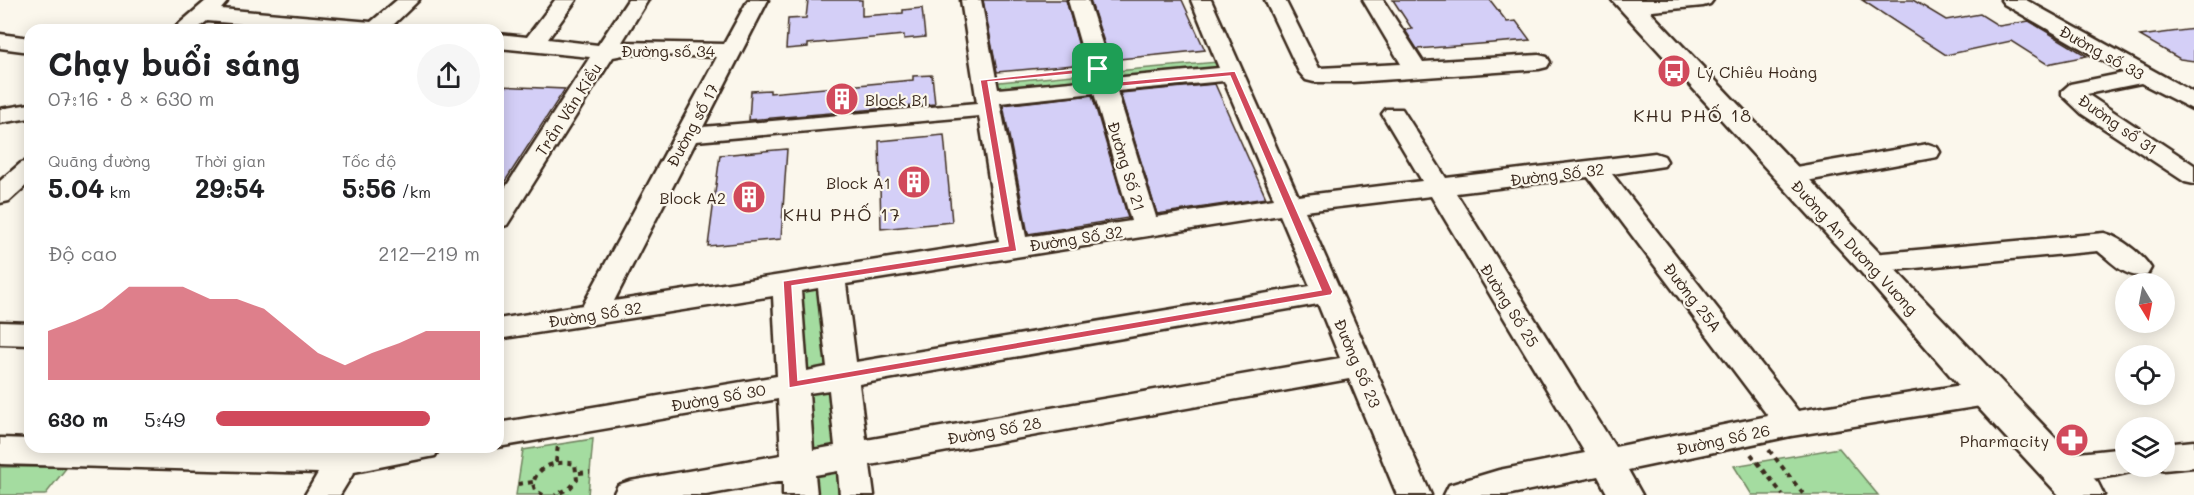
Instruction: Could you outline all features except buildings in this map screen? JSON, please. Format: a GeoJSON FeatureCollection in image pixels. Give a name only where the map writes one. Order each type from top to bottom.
{"type":"FeatureCollection","features":[{"type":"Feature","properties":{"kind":"main road","name":"Đường An Dương Vương"},"geometry":{"type":"LineString","coordinates":[[1629,3],[1872,263],[1987,393],[2072,482]]}},
{"type":"Feature","properties":{"kind":"street"},"geometry":{"type":"LineString","coordinates":[[190,24],[219,0]]}},
{"type":"Feature","properties":{"kind":"street"},"geometry":{"type":"LineString","coordinates":[[382,24],[409,0]]}},
{"type":"Feature","properties":{"kind":"street"},"geometry":{"type":"LineString","coordinates":[[532,44],[566,0]]}},
{"type":"Feature","properties":{"kind":"street","name":"Trần Văn Kiểu"},"geometry":{"type":"LineString","coordinates":[[504,210],[638,0]]}},
{"type":"Feature","properties":{"kind":"street","name":"Đường số 17"},"geometry":{"type":"LineString","coordinates":[[594,314],[758,0]]}},
{"type":"Feature","properties":{"kind":"street"},"geometry":{"type":"LineString","coordinates":[[971,0],[982,96],[1014,248]]}},
{"type":"Feature","properties":{"kind":"street","name":"Đường Số 21"},"geometry":{"type":"LineString","coordinates":[[1078,0],[1146,227]]}},
{"type":"Feature","properties":{"kind":"street","name":"Đường Số 23"},"geometry":{"type":"LineString","coordinates":[[1201,0],[1414,495]]}},
{"type":"Feature","properties":{"kind":"street"},"geometry":{"type":"LineString","coordinates":[[1275,0],[1310,72],[1314,75],[1353,75],[1539,62]]}},
{"type":"Feature","properties":{"kind":"street"},"geometry":{"type":"LineString","coordinates":[[1372,0],[1413,66],[1420,69]]}},
{"type":"Feature","properties":{"kind":"street"},"geometry":{"type":"LineString","coordinates":[[1629,3],[1703,0]]}},
{"type":"Feature","properties":{"kind":"street","name":"Đường số 33"},"geometry":{"type":"LineString","coordinates":[[2011,0],[2194,104]]}},
{"type":"Feature","properties":{"kind":"street"},"geometry":{"type":"LineString","coordinates":[[202,14],[291,24]]}},
{"type":"Feature","properties":{"kind":"street"},"geometry":{"type":"LineString","coordinates":[[0,41],[24,44]]}},
{"type":"Feature","properties":{"kind":"street","name":"Đường số 34"},"geometry":{"type":"LineString","coordinates":[[504,42],[605,52],[618,62],[727,58]]}},
{"type":"Feature","properties":{"kind":"street"},"geometry":{"type":"LineString","coordinates":[[700,135],[1101,78],[1229,65]]}},
{"type":"Feature","properties":{"kind":"street","name":"Đường số 31"},"geometry":{"type":"LineString","coordinates":[[2145,75],[2079,89],[2074,91],[2074,95],[2090,108],[2194,176]]}},
{"type":"Feature","properties":{"kind":"street"},"geometry":{"type":"LineString","coordinates":[[0,116],[24,112]]}},
{"type":"Feature","properties":{"kind":"street","name":"Đường Số 25"},"geometry":{"type":"LineString","coordinates":[[1394,114],[1608,462],[1625,495]]}},
{"type":"Feature","properties":{"kind":"street"},"geometry":{"type":"LineString","coordinates":[[1790,176],[1928,152]]}},
{"type":"Feature","properties":{"kind":"street","name":"Đường Số 32"},"geometry":{"type":"LineString","coordinates":[[504,328],[1289,205],[1655,161]]}},
{"type":"Feature","properties":{"kind":"street","name":"Đường 25A"},"geometry":{"type":"LineString","coordinates":[[1595,169],[1791,424]]}},
{"type":"Feature","properties":{"kind":"street"},"geometry":{"type":"LineString","coordinates":[[0,195],[18,173]]}},
{"type":"Feature","properties":{"kind":"street"},"geometry":{"type":"LineString","coordinates":[[1872,263],[2104,242],[2136,268]]}},
{"type":"Feature","properties":{"kind":"street"},"geometry":{"type":"LineString","coordinates":[[831,277],[857,495]]}},
{"type":"Feature","properties":{"kind":"street"},"geometry":{"type":"LineString","coordinates":[[786,284],[799,480]]}},
{"type":"Feature","properties":{"kind":"street","name":"Đường Số 30"},"geometry":{"type":"LineString","coordinates":[[504,434],[1328,292]]}},
{"type":"Feature","properties":{"kind":"street"},"geometry":{"type":"LineString","coordinates":[[0,333],[24,334]]}},
{"type":"Feature","properties":{"kind":"street","name":"Đường Số 28"},"geometry":{"type":"LineString","coordinates":[[630,495],[799,480],[852,455],[1359,366]]}},
{"type":"Feature","properties":{"kind":"street","name":"Đường Số 26"},"geometry":{"type":"LineString","coordinates":[[1461,495],[1499,483],[1747,435],[1791,424],[1987,393]]}},
{"type":"Feature","properties":{"kind":"street"},"geometry":{"type":"LineString","coordinates":[[0,451],[24,451]]}},
{"type":"Feature","properties":{"kind":"street"},"geometry":{"type":"LineString","coordinates":[[232,453],[348,454]]}},
{"type":"Feature","properties":{"kind":"street"},"geometry":{"type":"LineString","coordinates":[[322,495],[348,454]]}},
{"type":"Feature","properties":{"kind":"street"},"geometry":{"type":"LineString","coordinates":[[2175,456],[2194,454]]}},
{"type":"Feature","properties":{"kind":"street"},"geometry":{"type":"LineString","coordinates":[[2072,482],[2115,465]]}},
{"type":"Feature","properties":{"kind":"path"},"geometry":{"type":"LineString","coordinates":[[1747,435],[1783,495]]}},
{"type":"Feature","properties":{"kind":"path"},"geometry":{"type":"LineString","coordinates":[[1747,435],[1804,495]]}},
{"type":"Feature","properties":{"kind":"path"},"geometry":{"type":"LineString","coordinates":[[543,495],[535,491],[533,482],[542,469],[556,462],[575,464],[579,473]]}},
{"type":"Feature","properties":{"kind":"path"},"geometry":{"type":"LineString","coordinates":[[579,473],[590,472]]}},
{"type":"Feature","properties":{"kind":"path"},"geometry":{"type":"LineString","coordinates":[[555,495],[568,489],[579,473]]}},
{"type":"Feature","properties":{"kind":"path"},"geometry":{"type":"LineString","coordinates":[[518,484],[533,482]]}},
{"type":"Feature","properties":{"kind":"green space"},"geometry":{"type":"Polygon","coordinates":[[[1218,62],[1222,71],[1107,82],[1105,72],[1218,62]]]}},
{"type":"Feature","properties":{"kind":"green space"},"geometry":{"type":"Polygon","coordinates":[[[1093,73],[1096,83],[991,93],[990,83],[1093,73]]]}},
{"type":"Feature","properties":{"kind":"green space"},"geometry":{"type":"Polygon","coordinates":[[[824,283],[833,372],[801,377],[795,287],[824,283]]]}},
{"type":"Feature","properties":{"kind":"green space"},"geometry":{"type":"Polygon","coordinates":[[[835,383],[843,451],[807,458],[801,389],[835,383]]]}},
{"type":"Feature","properties":{"kind":"green space"},"geometry":{"type":"Polygon","coordinates":[[[593,439],[588,495],[516,495],[523,450],[593,439]]]}},
{"type":"Feature","properties":{"kind":"green space"},"geometry":{"type":"Polygon","coordinates":[[[1839,448],[1878,495],[1752,495],[1734,466],[1839,448]]]}},
{"type":"Feature","properties":{"kind":"green space"},"geometry":{"type":"Polygon","coordinates":[[[844,464],[847,495],[810,495],[808,471],[844,464]]]}},
{"type":"Feature","properties":{"kind":"green space"},"geometry":{"type":"Polygon","coordinates":[[[0,467],[67,467],[45,495],[0,495],[0,467]]]}},
{"type":"Feature","properties":{"kind":"place","name":"Lý Chiêu Hoàng"},"geometry":{"type":"Point","coordinates":[1674,71]}},
{"type":"Feature","properties":{"kind":"place","name":"Block B1"},"geometry":{"type":"Point","coordinates":[842,99]}},
{"type":"Feature","properties":{"kind":"place","name":"Block A1"},"geometry":{"type":"Point","coordinates":[914,182]}},
{"type":"Feature","properties":{"kind":"place","name":"Block A2"},"geometry":{"type":"Point","coordinates":[749,197]}},
{"type":"Feature","properties":{"kind":"place","name":"Pharmacity"},"geometry":{"type":"Point","coordinates":[2072,440]}},
{"type":"Feature","properties":{"kind":"district","name":"KHU PHỐ 18"},"geometry":{"type":"Point","coordinates":[1693,115]}},
{"type":"Feature","properties":{"kind":"district","name":"KHU PHỐ 17"},"geometry":{"type":"Point","coordinates":[842,214]}},
{"type":"Feature","properties":{"kind":"route"},"geometry":{"type":"LineString","coordinates":[[1098,69],[1103,86],[1233,73],[1328,292],[793,385],[786,284],[1014,248],[984,80],[1098,69]]}}]}
